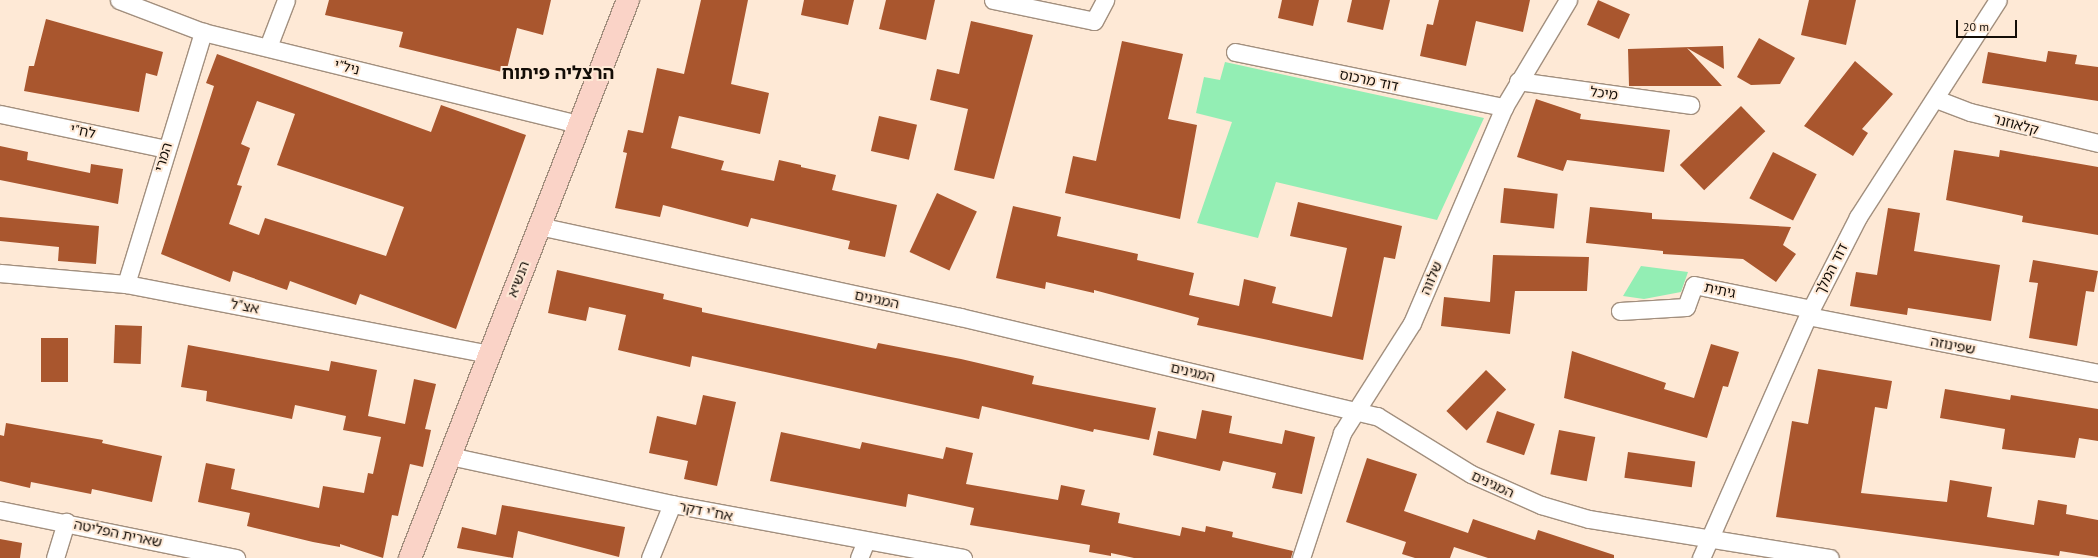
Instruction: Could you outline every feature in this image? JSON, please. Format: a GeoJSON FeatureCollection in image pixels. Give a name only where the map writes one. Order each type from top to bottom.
{"type":"FeatureCollection","features":[{"type":"Feature","properties":{"kind":"street","name":"ניל\"י"},"geometry":{"type":"LineString","coordinates":[[119,0],[203,32],[578,124]]}},
{"type":"Feature","properties":{"kind":"street"},"geometry":{"type":"LineString","coordinates":[[268,47],[286,0]]}},
{"type":"Feature","properties":{"kind":"street","name":"הנשיא"},"geometry":{"type":"LineString","coordinates":[[410,558],[578,124],[628,0]]}},
{"type":"Feature","properties":{"kind":"street"},"geometry":{"type":"LineString","coordinates":[[992,0],[1094,21],[1105,0]]}},
{"type":"Feature","properties":{"kind":"street","name":"שלווה"},"geometry":{"type":"LineString","coordinates":[[1302,558],[1342,433],[1355,411],[1382,376],[1412,323],[1504,107],[1518,80],[1568,0]]}},
{"type":"Feature","properties":{"kind":"street","name":"דוד המלך"},"geometry":{"type":"LineString","coordinates":[[1701,558],[1809,313],[1858,217],[1936,99],[1998,0]]}},
{"type":"Feature","properties":{"kind":"street","name":"המרי"},"geometry":{"type":"LineString","coordinates":[[126,284],[203,32]]}},
{"type":"Feature","properties":{"kind":"street","name":"דוד מרכוס"},"geometry":{"type":"LineString","coordinates":[[1235,52],[1504,107]]}},
{"type":"Feature","properties":{"kind":"street","name":"מיכל"},"geometry":{"type":"LineString","coordinates":[[1518,80],[1690,105]]}},
{"type":"Feature","properties":{"kind":"street","name":"קלאוזנר"},"geometry":{"type":"LineString","coordinates":[[1936,99],[1977,114],[2098,143]]}},
{"type":"Feature","properties":{"kind":"street","name":"לח\"י"},"geometry":{"type":"LineString","coordinates":[[0,114],[166,149]]}},
{"type":"Feature","properties":{"kind":"street","name":"המגינים"},"geometry":{"type":"LineString","coordinates":[[539,226],[960,317],[1377,416],[1471,474],[1541,505],[1589,519],[1709,537],[1830,558]]}},
{"type":"Feature","properties":{"kind":"street","name":"אצ\"ל"},"geometry":{"type":"LineString","coordinates":[[0,273],[126,284],[489,354]]}},
{"type":"Feature","properties":{"kind":"street","name":"גיתית"},"geometry":{"type":"LineString","coordinates":[[1620,312],[1686,307],[1694,285],[1809,313]]}},
{"type":"Feature","properties":{"kind":"street","name":"שפינוזה"},"geometry":{"type":"LineString","coordinates":[[1809,313],[2098,373]]}},
{"type":"Feature","properties":{"kind":"street","name":"אח\"י דקר"},"geometry":{"type":"LineString","coordinates":[[450,456],[672,504],[963,558]]}},
{"type":"Feature","properties":{"kind":"street"},"geometry":{"type":"LineString","coordinates":[[650,558],[672,504]]}},
{"type":"Feature","properties":{"kind":"street","name":"שארית הפליטה"},"geometry":{"type":"LineString","coordinates":[[0,510],[66,522],[236,558]]}},
{"type":"Feature","properties":{"kind":"street"},"geometry":{"type":"LineString","coordinates":[[55,558],[66,522]]}},
{"type":"Feature","properties":{"kind":"street"},"geometry":{"type":"LineString","coordinates":[[859,558],[866,541]]}},
{"type":"Feature","properties":{"kind":"green space"},"geometry":{"type":"Polygon","coordinates":[[[1225,62],[1484,118],[1437,220],[1276,182],[1258,238],[1197,223],[1232,122],[1196,113],[1204,77],[1220,80],[1225,62]]]}},
{"type":"Feature","properties":{"kind":"green space"},"geometry":{"type":"Polygon","coordinates":[[[1641,266],[1688,272],[1681,292],[1644,299],[1623,296],[1641,266]]]}},
{"type":"Feature","properties":{"kind":"building"},"geometry":{"type":"Polygon","coordinates":[[[329,0],[551,0],[543,35],[517,28],[506,73],[399,47],[403,32],[325,15],[329,0]]]}},
{"type":"Feature","properties":{"kind":"building"},"geometry":{"type":"Polygon","coordinates":[[[701,0],[748,0],[731,84],[769,93],[760,134],[679,116],[671,148],[724,161],[721,170],[774,181],[779,160],[801,165],[801,167],[836,175],[832,190],[897,205],[885,257],[848,249],[850,241],[751,218],[748,227],[663,205],[660,217],[615,208],[627,153],[623,152],[628,130],[643,133],[657,68],[684,74],[701,0]]]}},
{"type":"Feature","properties":{"kind":"building"},"geometry":{"type":"Polygon","coordinates":[[[804,0],[854,0],[848,25],[801,15],[804,0]]]}},
{"type":"Feature","properties":{"kind":"building"},"geometry":{"type":"Polygon","coordinates":[[[886,0],[935,0],[926,40],[879,29],[886,0]]]}},
{"type":"Feature","properties":{"kind":"building"},"geometry":{"type":"Polygon","coordinates":[[[1282,0],[1319,0],[1313,26],[1278,18],[1282,0]]]}},
{"type":"Feature","properties":{"kind":"building"},"geometry":{"type":"Polygon","coordinates":[[[1352,0],[1390,0],[1383,30],[1347,22],[1352,0]]]}},
{"type":"Feature","properties":{"kind":"building"},"geometry":{"type":"Polygon","coordinates":[[[1439,0],[1530,0],[1523,32],[1476,21],[1466,66],[1420,56],[1427,24],[1433,25],[1439,0]]]}},
{"type":"Feature","properties":{"kind":"building"},"geometry":{"type":"Polygon","coordinates":[[[1598,0],[1630,14],[1619,39],[1587,25],[1598,0]]]}},
{"type":"Feature","properties":{"kind":"building"},"geometry":{"type":"Polygon","coordinates":[[[1809,0],[1856,0],[1846,45],[1801,35],[1809,0]]]}},
{"type":"Feature","properties":{"kind":"building"},"geometry":{"type":"Polygon","coordinates":[[[46,19],[163,52],[157,76],[146,73],[139,112],[24,91],[29,66],[34,66],[46,19]]]}},
{"type":"Feature","properties":{"kind":"building"},"geometry":{"type":"Polygon","coordinates":[[[971,21],[1033,35],[994,179],[954,170],[968,109],[930,100],[937,69],[959,74],[971,21]]]}},
{"type":"Feature","properties":{"kind":"building"},"geometry":{"type":"Polygon","coordinates":[[[1759,38],[1795,58],[1780,84],[1751,85],[1737,77],[1759,38]]]}},
{"type":"Feature","properties":{"kind":"building"},"geometry":{"type":"Polygon","coordinates":[[[1122,41],[1183,54],[1168,119],[1197,125],[1180,219],[1065,193],[1073,156],[1096,161],[1122,41]]]}},
{"type":"Feature","properties":{"kind":"building"},"geometry":{"type":"Polygon","coordinates":[[[1723,46],[1724,69],[1687,48],[1722,86],[1629,86],[1628,49],[1723,46]]]}},
{"type":"Feature","properties":{"kind":"building"},"geometry":{"type":"Polygon","coordinates":[[[2048,51],[2077,55],[2075,64],[2098,67],[2098,101],[1982,83],[1988,52],[2046,62],[2048,51]]]}},
{"type":"Feature","properties":{"kind":"building"},"geometry":{"type":"Polygon","coordinates":[[[217,54],[431,132],[441,105],[526,135],[456,329],[360,294],[356,305],[290,281],[287,290],[233,271],[230,282],[161,254],[214,86],[206,83],[217,54]],[[257,101],[241,144],[250,148],[237,185],[242,186],[229,224],[259,235],[265,218],[386,256],[404,207],[277,165],[295,114],[257,101]]]}},
{"type":"Feature","properties":{"kind":"building"},"geometry":{"type":"Polygon","coordinates":[[[1855,61],[1893,94],[1862,129],[1868,133],[1853,156],[1804,126],[1855,61]]]}},
{"type":"Feature","properties":{"kind":"building"},"geometry":{"type":"Polygon","coordinates":[[[1536,99],[1581,114],[1580,119],[1670,130],[1664,172],[1567,160],[1563,171],[1517,157],[1536,99]]]}},
{"type":"Feature","properties":{"kind":"building"},"geometry":{"type":"Polygon","coordinates":[[[1741,106],[1765,131],[1704,190],[1680,165],[1741,106]]]}},
{"type":"Feature","properties":{"kind":"building"},"geometry":{"type":"Polygon","coordinates":[[[879,116],[917,125],[909,160],[871,151],[879,116]]]}},
{"type":"Feature","properties":{"kind":"building"},"geometry":{"type":"Polygon","coordinates":[[[0,146],[28,152],[27,160],[90,173],[91,164],[123,169],[118,204],[0,180],[0,146]]]}},
{"type":"Feature","properties":{"kind":"building"},"geometry":{"type":"Polygon","coordinates":[[[1954,150],[1999,157],[2000,150],[2098,167],[2098,235],[2022,222],[2023,216],[1946,200],[1954,150]]]}},
{"type":"Feature","properties":{"kind":"building"},"geometry":{"type":"Polygon","coordinates":[[[1773,152],[1817,174],[1793,221],[1749,198],[1773,152]]]}},
{"type":"Feature","properties":{"kind":"building"},"geometry":{"type":"Polygon","coordinates":[[[1504,188],[1558,194],[1554,228],[1500,223],[1504,188]]]}},
{"type":"Feature","properties":{"kind":"building"},"geometry":{"type":"Polygon","coordinates":[[[937,193],[977,212],[949,271],[910,252],[937,193]]]}},
{"type":"Feature","properties":{"kind":"building"},"geometry":{"type":"Polygon","coordinates":[[[1298,202],[1402,226],[1395,259],[1384,257],[1363,360],[1197,325],[1199,318],[1094,290],[1094,293],[1046,282],[1045,289],[996,278],[1013,206],[1061,217],[1057,236],[1138,254],[1137,260],[1194,273],[1189,295],[1239,306],[1244,279],[1276,287],[1272,303],[1332,317],[1347,248],[1290,236],[1298,202]]]}},
{"type":"Feature","properties":{"kind":"building"},"geometry":{"type":"Polygon","coordinates":[[[1590,207],[1652,213],[1652,219],[1791,227],[1783,245],[1796,254],[1776,282],[1743,259],[1663,254],[1663,251],[1586,243],[1590,207]]]}},
{"type":"Feature","properties":{"kind":"building"},"geometry":{"type":"Polygon","coordinates":[[[1888,208],[1920,213],[1914,251],[2000,265],[1991,321],[1908,308],[1907,315],[1850,306],[1856,272],[1877,275],[1888,208]]]}},
{"type":"Feature","properties":{"kind":"building"},"geometry":{"type":"Polygon","coordinates":[[[0,217],[99,226],[96,264],[58,261],[59,247],[0,241],[0,217]]]}},
{"type":"Feature","properties":{"kind":"building"},"geometry":{"type":"Polygon","coordinates":[[[1493,255],[1589,257],[1587,291],[1515,291],[1510,334],[1441,326],[1444,297],[1490,302],[1493,255]]]}},
{"type":"Feature","properties":{"kind":"building"},"geometry":{"type":"Polygon","coordinates":[[[2033,260],[2098,271],[2094,292],[2086,291],[2077,346],[2029,338],[2038,283],[2029,282],[2033,260]]]}},
{"type":"Feature","properties":{"kind":"building"},"geometry":{"type":"Polygon","coordinates":[[[557,270],[664,294],[663,299],[702,308],[702,312],[876,349],[878,343],[961,359],[1034,376],[1032,384],[1156,408],[1149,440],[1094,429],[1093,432],[982,406],[979,419],[692,356],[690,367],[618,350],[626,315],[589,307],[586,321],[548,313],[557,270]]]}},
{"type":"Feature","properties":{"kind":"building"},"geometry":{"type":"Polygon","coordinates":[[[115,325],[142,326],[141,364],[114,363],[115,325]]]}},
{"type":"Feature","properties":{"kind":"building"},"geometry":{"type":"Polygon","coordinates":[[[41,338],[68,338],[68,382],[41,382],[41,338]]]}},
{"type":"Feature","properties":{"kind":"building"},"geometry":{"type":"Polygon","coordinates":[[[1711,344],[1739,352],[1728,387],[1723,386],[1707,438],[1564,398],[1572,351],[1666,383],[1664,389],[1694,398],[1711,344]]]}},
{"type":"Feature","properties":{"kind":"building"},"geometry":{"type":"Polygon","coordinates":[[[188,345],[329,371],[331,361],[377,370],[368,416],[405,424],[414,379],[436,384],[425,429],[431,430],[423,467],[410,464],[398,516],[392,515],[383,558],[340,544],[340,547],[313,542],[247,526],[250,513],[198,502],[206,463],[235,469],[231,489],[319,508],[323,486],[364,493],[368,473],[373,474],[381,437],[343,430],[346,416],[295,405],[292,419],[206,401],[207,391],[181,387],[188,345]]]}},
{"type":"Feature","properties":{"kind":"building"},"geometry":{"type":"Polygon","coordinates":[[[1818,369],[1892,381],[1887,409],[1875,407],[1861,493],[1947,502],[1950,480],[1992,487],[1987,517],[2034,525],[2038,500],[2067,505],[2066,514],[2098,520],[2098,557],[2060,551],[2059,556],[1776,517],[1792,421],[1808,424],[1818,369]]]}},
{"type":"Feature","properties":{"kind":"building"},"geometry":{"type":"Polygon","coordinates":[[[1486,370],[1506,389],[1467,430],[1446,411],[1486,370]]]}},
{"type":"Feature","properties":{"kind":"building"},"geometry":{"type":"Polygon","coordinates":[[[1945,389],[2010,400],[2011,395],[2098,409],[2098,441],[2079,438],[2075,458],[2002,449],[2005,429],[1940,418],[1945,389]]]}},
{"type":"Feature","properties":{"kind":"building"},"geometry":{"type":"Polygon","coordinates":[[[703,395],[736,402],[717,486],[684,479],[688,461],[649,453],[657,416],[696,425],[703,395]]]}},
{"type":"Feature","properties":{"kind":"building"},"geometry":{"type":"Polygon","coordinates":[[[1202,410],[1232,416],[1229,433],[1282,444],[1285,430],[1315,437],[1302,494],[1272,488],[1276,473],[1223,461],[1220,471],[1153,455],[1158,431],[1196,439],[1202,410]]]}},
{"type":"Feature","properties":{"kind":"building"},"geometry":{"type":"Polygon","coordinates":[[[1497,411],[1535,424],[1524,455],[1486,442],[1497,411]]]}},
{"type":"Feature","properties":{"kind":"building"},"geometry":{"type":"Polygon","coordinates":[[[6,423],[103,440],[102,443],[162,456],[152,502],[92,489],[91,494],[31,482],[30,488],[0,481],[0,435],[4,436],[6,423]]]}},
{"type":"Feature","properties":{"kind":"building"},"geometry":{"type":"Polygon","coordinates":[[[1559,430],[1595,437],[1587,481],[1550,474],[1559,430]]]}},
{"type":"Feature","properties":{"kind":"building"},"geometry":{"type":"Polygon","coordinates":[[[781,432],[860,449],[862,442],[943,459],[946,447],[973,453],[966,484],[1058,500],[1061,485],[1085,490],[1081,505],[1120,513],[1118,523],[1180,536],[1182,527],[1205,532],[1206,526],[1233,532],[1232,537],[1293,551],[1291,558],[1134,558],[1111,553],[1111,556],[1089,552],[1090,545],[970,525],[974,508],[908,494],[906,507],[770,481],[781,432]]]}},
{"type":"Feature","properties":{"kind":"building"},"geometry":{"type":"Polygon","coordinates":[[[1628,452],[1695,461],[1692,487],[1624,478],[1628,452]]]}},
{"type":"Feature","properties":{"kind":"building"},"geometry":{"type":"Polygon","coordinates":[[[1367,458],[1417,474],[1404,511],[1468,533],[1473,519],[1535,540],[1538,530],[1614,555],[1614,558],[1488,558],[1454,547],[1450,558],[1415,558],[1402,554],[1406,542],[1346,522],[1367,458]]]}},
{"type":"Feature","properties":{"kind":"building"},"geometry":{"type":"Polygon","coordinates":[[[502,505],[625,527],[619,557],[518,531],[513,558],[457,548],[462,527],[496,535],[502,505]]]}},
{"type":"Feature","properties":{"kind":"building"},"geometry":{"type":"Polygon","coordinates":[[[0,539],[22,543],[20,558],[0,558],[0,539]]]}},
{"type":"Feature","properties":{"kind":"district","name":"הרצליה פיתוח"},"geometry":{"type":"Point","coordinates":[558,73]}}]}
